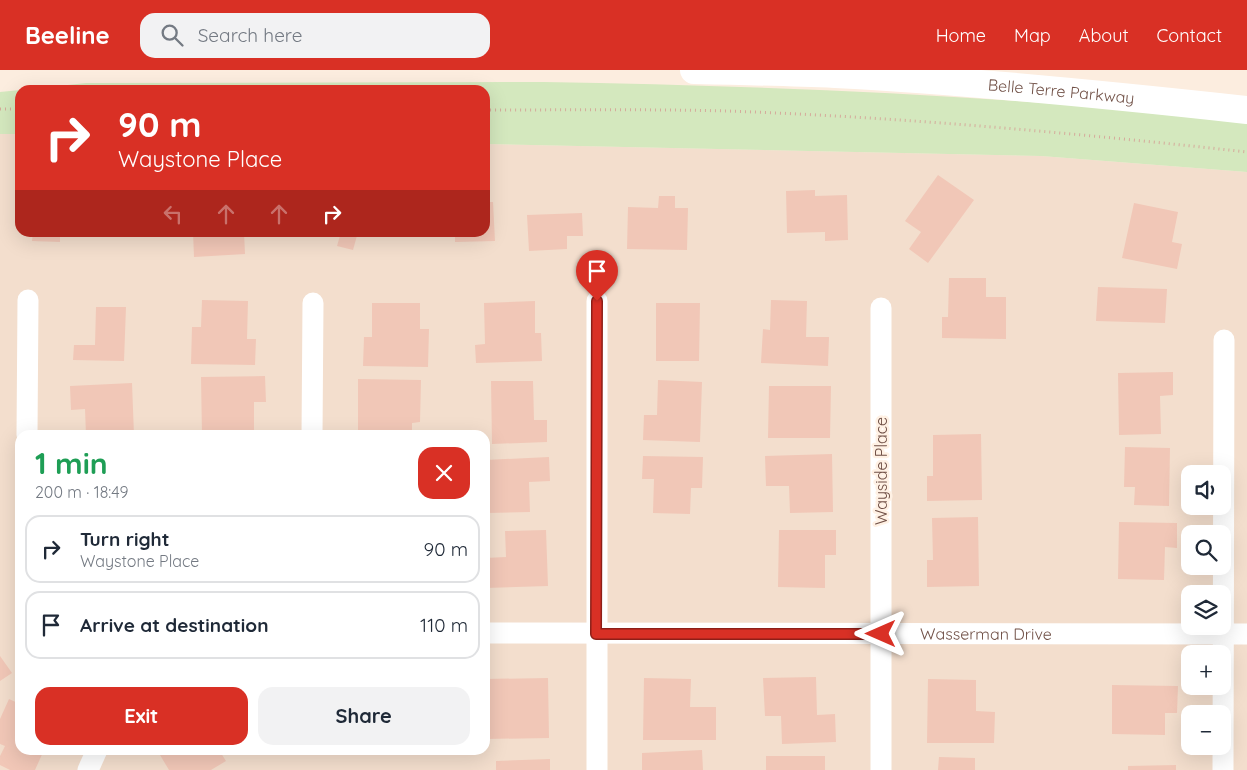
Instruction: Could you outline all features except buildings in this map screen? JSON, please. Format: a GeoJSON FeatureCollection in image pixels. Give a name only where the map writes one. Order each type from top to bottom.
{"type":"FeatureCollection","features":[{"type":"Feature","properties":{"kind":"main road","name":"Belle Terre Parkway"},"geometry":{"type":"LineString","coordinates":[[694,70],[834,74],[913,79],[1247,110]]}},
{"type":"Feature","properties":{"kind":"street"},"geometry":{"type":"LineString","coordinates":[[27,430],[28,300]]}},
{"type":"Feature","properties":{"kind":"street"},"geometry":{"type":"LineString","coordinates":[[597,301],[597,770]]}},
{"type":"Feature","properties":{"kind":"street"},"geometry":{"type":"LineString","coordinates":[[312,430],[313,303]]}},
{"type":"Feature","properties":{"kind":"street","name":"Wayside Place"},"geometry":{"type":"LineString","coordinates":[[881,770],[882,308]]}},
{"type":"Feature","properties":{"kind":"street"},"geometry":{"type":"LineString","coordinates":[[1223,585],[1224,340]]}},
{"type":"Feature","properties":{"kind":"street","name":"Wasserman Drive"},"geometry":{"type":"LineString","coordinates":[[490,633],[1181,634]]}},
{"type":"Feature","properties":{"kind":"street","name":"Wasserman Drive"},"geometry":{"type":"LineString","coordinates":[[1231,634],[1247,634]]}},
{"type":"Feature","properties":{"kind":"street"},"geometry":{"type":"LineString","coordinates":[[1223,635],[1223,770]]}},
{"type":"Feature","properties":{"kind":"street"},"geometry":{"type":"LineString","coordinates":[[88,770],[94,755]]}},
{"type":"Feature","properties":{"kind":"path"},"geometry":{"type":"LineString","coordinates":[[0,110],[15,109]]}},
{"type":"Feature","properties":{"kind":"path"},"geometry":{"type":"LineString","coordinates":[[490,110],[726,111],[820,116],[1031,131],[1247,152]]}},
{"type":"Feature","properties":{"kind":"shaded area"},"geometry":{"type":"Polygon","coordinates":[[[0,134],[15,134],[15,237],[490,237],[490,144],[1041,156],[1247,172],[1247,770],[0,770],[0,134]]]}},
{"type":"Feature","properties":{"kind":"green space"},"geometry":{"type":"Polygon","coordinates":[[[544,82],[737,87],[995,99],[1247,123],[1247,172],[1041,156],[490,144],[490,85],[68,85],[86,83],[544,82]]]}},
{"type":"Feature","properties":{"kind":"green space"},"geometry":{"type":"Polygon","coordinates":[[[15,90],[15,134],[0,134],[0,92],[15,90]]]}},
{"type":"Feature","properties":{"kind":"route"},"geometry":{"type":"LineString","coordinates":[[597,301],[596,634],[881,634]]}}]}
